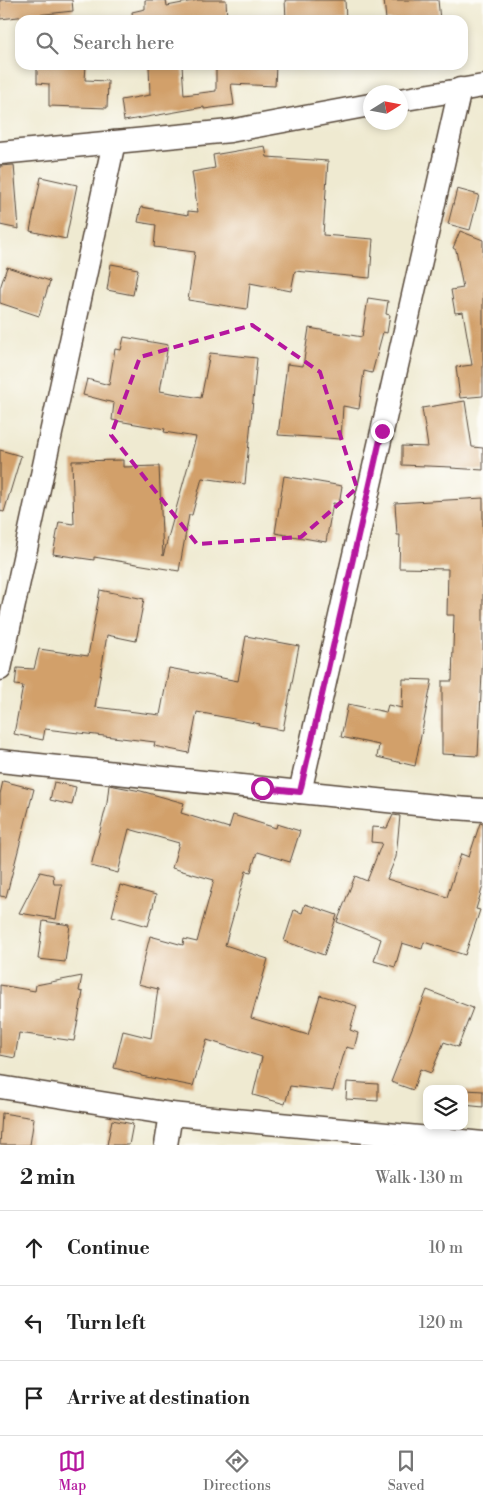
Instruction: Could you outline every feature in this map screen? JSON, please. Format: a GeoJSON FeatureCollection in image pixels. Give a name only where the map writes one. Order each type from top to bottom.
{"type":"FeatureCollection","features":[{"type":"Feature","properties":{"kind":"street"},"geometry":{"type":"LineString","coordinates":[[408,99],[483,86]]}},
{"type":"Feature","properties":{"kind":"street"},"geometry":{"type":"LineString","coordinates":[[300,792],[460,89]]}},
{"type":"Feature","properties":{"kind":"street"},"geometry":{"type":"LineString","coordinates":[[0,153],[230,131],[363,106]]}},
{"type":"Feature","properties":{"kind":"street"},"geometry":{"type":"LineString","coordinates":[[0,669],[114,142]]}},
{"type":"Feature","properties":{"kind":"street"},"geometry":{"type":"LineString","coordinates":[[0,761],[483,810]]}},
{"type":"Feature","properties":{"kind":"street"},"geometry":{"type":"LineString","coordinates":[[0,1087],[171,1114],[483,1143]]}},
{"type":"Feature","properties":{"kind":"street"},"geometry":{"type":"LineString","coordinates":[[166,1145],[171,1114]]}},
{"type":"Feature","properties":{"kind":"highlighted area"},"geometry":{"type":"Polygon","coordinates":[[[252,325],[320,372],[357,488],[301,537],[197,544],[111,435],[140,357],[252,325]]]}},
{"type":"Feature","properties":{"kind":"building"},"geometry":{"type":"Polygon","coordinates":[[[0,0],[72,0],[73,11],[15,15],[15,17],[0,19],[0,0]]]}},
{"type":"Feature","properties":{"kind":"building"},"geometry":{"type":"Polygon","coordinates":[[[145,0],[166,0],[167,6],[198,0],[226,0],[227,15],[132,15],[132,12],[145,9],[145,0]]]}},
{"type":"Feature","properties":{"kind":"building"},"geometry":{"type":"Polygon","coordinates":[[[285,0],[345,0],[346,15],[286,15],[285,0]]]}},
{"type":"Feature","properties":{"kind":"building"},"geometry":{"type":"Polygon","coordinates":[[[384,0],[438,0],[440,15],[386,15],[384,0]]]}},
{"type":"Feature","properties":{"kind":"building"},"geometry":{"type":"Polygon","coordinates":[[[37,70],[86,70],[85,80],[108,81],[107,108],[49,106],[49,84],[37,83],[37,70]]]}},
{"type":"Feature","properties":{"kind":"building"},"geometry":{"type":"Polygon","coordinates":[[[149,70],[182,70],[184,95],[216,91],[216,70],[276,70],[275,86],[231,84],[234,105],[204,109],[204,107],[124,121],[121,100],[150,95],[149,70]]]}},
{"type":"Feature","properties":{"kind":"building"},"geometry":{"type":"Polygon","coordinates":[[[265,146],[267,157],[328,161],[323,235],[373,239],[370,278],[295,271],[291,291],[250,283],[247,309],[188,300],[195,252],[154,247],[156,225],[138,222],[141,207],[188,215],[188,211],[198,212],[192,172],[215,168],[213,155],[265,146]]]}},
{"type":"Feature","properties":{"kind":"building"},"geometry":{"type":"Polygon","coordinates":[[[14,165],[19,229],[0,225],[0,166],[14,165]]]}},
{"type":"Feature","properties":{"kind":"building"},"geometry":{"type":"Polygon","coordinates":[[[41,177],[77,185],[66,239],[30,231],[41,177]]]}},
{"type":"Feature","properties":{"kind":"building"},"geometry":{"type":"Polygon","coordinates":[[[457,189],[479,195],[470,230],[448,224],[457,189]]]}},
{"type":"Feature","properties":{"kind":"building"},"geometry":{"type":"Polygon","coordinates":[[[460,231],[483,240],[483,396],[460,398],[456,367],[472,365],[463,312],[455,313],[451,290],[463,288],[456,250],[453,248],[460,231]]]}},
{"type":"Feature","properties":{"kind":"building"},"geometry":{"type":"Polygon","coordinates":[[[111,264],[138,269],[133,295],[107,290],[111,264]]]}},
{"type":"Feature","properties":{"kind":"building"},"geometry":{"type":"Polygon","coordinates":[[[7,267],[50,281],[39,316],[0,303],[0,288],[7,267]]]}},
{"type":"Feature","properties":{"kind":"building"},"geometry":{"type":"Polygon","coordinates":[[[368,298],[388,301],[386,314],[390,315],[387,333],[383,332],[372,373],[364,371],[359,409],[343,406],[341,439],[278,435],[287,364],[303,366],[309,328],[362,337],[368,298]]]}},
{"type":"Feature","properties":{"kind":"building"},"geometry":{"type":"Polygon","coordinates":[[[124,337],[168,345],[160,391],[201,398],[210,353],[257,358],[245,484],[202,478],[192,515],[189,515],[179,571],[94,557],[94,560],[53,554],[59,522],[74,524],[72,461],[123,460],[123,467],[159,466],[163,556],[196,437],[164,432],[165,429],[112,420],[114,403],[83,395],[87,379],[109,385],[115,349],[121,350],[124,337]]]}},
{"type":"Feature","properties":{"kind":"building"},"geometry":{"type":"Polygon","coordinates":[[[465,401],[472,447],[483,448],[483,470],[402,465],[402,446],[428,447],[422,408],[465,401]]]}},
{"type":"Feature","properties":{"kind":"building"},"geometry":{"type":"Polygon","coordinates":[[[0,450],[21,456],[4,512],[0,511],[0,450]]]}},
{"type":"Feature","properties":{"kind":"building"},"geometry":{"type":"Polygon","coordinates":[[[284,476],[342,486],[339,504],[333,503],[326,542],[275,533],[284,476]]]}},
{"type":"Feature","properties":{"kind":"building"},"geometry":{"type":"Polygon","coordinates":[[[483,498],[483,652],[478,756],[442,754],[442,681],[452,681],[454,615],[447,615],[448,569],[399,568],[400,535],[397,535],[395,503],[483,498]]]}},
{"type":"Feature","properties":{"kind":"building"},"geometry":{"type":"Polygon","coordinates":[[[100,590],[144,599],[136,641],[107,635],[95,707],[160,715],[169,668],[238,681],[246,636],[299,646],[283,730],[197,712],[189,753],[154,746],[155,742],[45,729],[43,740],[14,734],[23,686],[15,685],[17,668],[34,669],[39,649],[88,656],[100,590]]]}},
{"type":"Feature","properties":{"kind":"building"},"geometry":{"type":"Polygon","coordinates":[[[403,679],[432,680],[415,766],[377,757],[379,745],[341,737],[348,704],[386,712],[388,705],[402,708],[403,679]]]}},
{"type":"Feature","properties":{"kind":"building"},"geometry":{"type":"Polygon","coordinates":[[[3,781],[34,789],[6,897],[0,896],[0,794],[3,781]]]}},
{"type":"Feature","properties":{"kind":"building"},"geometry":{"type":"Polygon","coordinates":[[[54,782],[76,787],[72,805],[50,800],[54,782]]]}},
{"type":"Feature","properties":{"kind":"building"},"geometry":{"type":"Polygon","coordinates":[[[109,785],[141,791],[184,803],[181,813],[229,828],[233,815],[276,828],[277,824],[300,831],[290,862],[257,852],[251,872],[246,871],[225,945],[268,959],[251,1018],[308,1035],[320,995],[357,1006],[350,1030],[358,1033],[354,1049],[346,1047],[333,1091],[290,1086],[285,1104],[253,1095],[262,1057],[207,1040],[193,1086],[141,1076],[114,1068],[123,1031],[151,1038],[158,989],[138,984],[150,936],[183,945],[184,939],[197,942],[214,880],[172,868],[179,843],[129,829],[118,873],[91,866],[107,803],[109,785]]]}},
{"type":"Feature","properties":{"kind":"building"},"geometry":{"type":"Polygon","coordinates":[[[393,815],[400,816],[396,857],[387,879],[447,897],[461,854],[469,857],[480,823],[483,824],[483,886],[476,909],[480,910],[465,955],[424,942],[422,949],[402,943],[395,967],[374,961],[381,939],[337,922],[355,876],[367,881],[382,843],[371,842],[372,827],[387,828],[393,815]]]}},
{"type":"Feature","properties":{"kind":"building"},"geometry":{"type":"Polygon","coordinates":[[[40,872],[53,875],[54,884],[62,884],[56,919],[19,913],[40,872]]]}},
{"type":"Feature","properties":{"kind":"building"},"geometry":{"type":"Polygon","coordinates":[[[120,885],[156,895],[148,926],[112,916],[120,885]]]}},
{"type":"Feature","properties":{"kind":"building"},"geometry":{"type":"Polygon","coordinates":[[[305,904],[337,915],[324,955],[284,941],[294,910],[302,913],[305,904]]]}},
{"type":"Feature","properties":{"kind":"building"},"geometry":{"type":"Polygon","coordinates":[[[43,921],[70,925],[65,962],[38,959],[43,921]]]}},
{"type":"Feature","properties":{"kind":"building"},"geometry":{"type":"Polygon","coordinates":[[[82,976],[79,991],[83,992],[74,1041],[19,1033],[15,1058],[0,1055],[0,985],[35,991],[36,985],[82,976]]]}},
{"type":"Feature","properties":{"kind":"building"},"geometry":{"type":"Polygon","coordinates":[[[427,990],[473,1008],[458,1047],[444,1042],[431,1073],[420,1069],[413,1090],[391,1082],[427,990]]]}},
{"type":"Feature","properties":{"kind":"building"},"geometry":{"type":"Polygon","coordinates":[[[347,1082],[378,1084],[378,1101],[346,1099],[347,1082]]]}},
{"type":"Feature","properties":{"kind":"building"},"geometry":{"type":"Polygon","coordinates":[[[468,1090],[483,1091],[483,1107],[468,1105],[468,1090]]]}},
{"type":"Feature","properties":{"kind":"building"},"geometry":{"type":"Polygon","coordinates":[[[2,1113],[34,1118],[30,1145],[0,1145],[2,1113]]]}},
{"type":"Feature","properties":{"kind":"building"},"geometry":{"type":"Polygon","coordinates":[[[112,1120],[133,1124],[129,1145],[107,1145],[112,1120]]]}},
{"type":"Feature","properties":{"kind":"route"},"geometry":{"type":"LineString","coordinates":[[262,788],[300,792],[382,431]]}}]}
